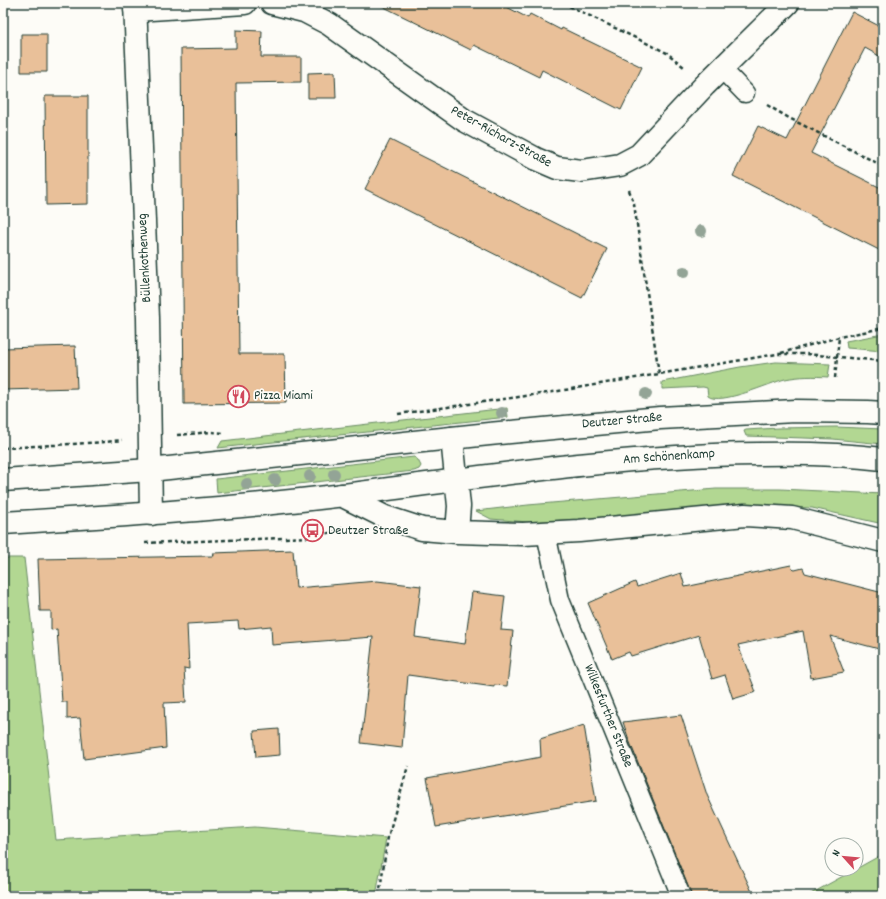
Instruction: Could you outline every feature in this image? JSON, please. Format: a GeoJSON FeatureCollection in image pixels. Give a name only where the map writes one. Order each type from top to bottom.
{"type":"FeatureCollection","features":[{"type":"Feature","properties":{"kind":"street"},"geometry":{"type":"LineString","coordinates":[[135,6],[245,3]]}},
{"type":"Feature","properties":{"kind":"street","name":"Peter-Richarz-Straße"},"geometry":{"type":"LineString","coordinates":[[272,3],[304,11],[329,24],[464,120],[536,159],[556,168],[581,171],[620,165],[639,155],[705,85],[788,3]]}},
{"type":"Feature","properties":{"kind":"street","name":"Büllenkothenweg"},"geometry":{"type":"LineString","coordinates":[[135,6],[148,318],[151,514]]}},
{"type":"Feature","properties":{"kind":"street","name":"Deutzer Straße"},"geometry":{"type":"LineString","coordinates":[[3,480],[150,470],[452,438],[698,415],[795,411],[883,413]]}},
{"type":"Feature","properties":{"kind":"street"},"geometry":{"type":"LineString","coordinates":[[452,438],[459,506],[457,532]]}},
{"type":"Feature","properties":{"kind":"street","name":"Am Schönenkamp"},"geometry":{"type":"LineString","coordinates":[[456,480],[618,460],[716,454],[804,453],[863,456],[883,459]]}},
{"type":"Feature","properties":{"kind":"street"},"geometry":{"type":"LineString","coordinates":[[3,523],[151,514],[342,495],[456,480]]}},
{"type":"Feature","properties":{"kind":"street"},"geometry":{"type":"LineString","coordinates":[[342,495],[385,517],[422,529],[457,532],[523,534],[546,533],[745,515],[792,518],[883,540]]}},
{"type":"Feature","properties":{"kind":"lane"},"geometry":{"type":"LineString","coordinates":[[722,69],[745,93]]}},
{"type":"Feature","properties":{"kind":"lane","name":"Wilkesfurther Straße"},"geometry":{"type":"LineString","coordinates":[[546,533],[560,600],[681,896]]}},
{"type":"Feature","properties":{"kind":"path"},"geometry":{"type":"LineString","coordinates":[[563,3],[667,53],[705,85]]}},
{"type":"Feature","properties":{"kind":"path"},"geometry":{"type":"LineString","coordinates":[[745,93],[789,118],[883,166]]}},
{"type":"Feature","properties":{"kind":"path"},"geometry":{"type":"LineString","coordinates":[[620,165],[634,204],[659,374]]}},
{"type":"Feature","properties":{"kind":"path"},"geometry":{"type":"LineString","coordinates":[[394,415],[547,393],[777,354],[839,337],[883,328]]}},
{"type":"Feature","properties":{"kind":"path"},"geometry":{"type":"LineString","coordinates":[[835,378],[839,337]]}},
{"type":"Feature","properties":{"kind":"path"},"geometry":{"type":"LineString","coordinates":[[777,354],[806,354],[883,361]]}},
{"type":"Feature","properties":{"kind":"path"},"geometry":{"type":"LineString","coordinates":[[177,435],[211,432],[229,433]]}},
{"type":"Feature","properties":{"kind":"path"},"geometry":{"type":"LineString","coordinates":[[3,448],[122,440]]}},
{"type":"Feature","properties":{"kind":"path"},"geometry":{"type":"LineString","coordinates":[[140,543],[313,537],[333,532],[350,525]]}},
{"type":"Feature","properties":{"kind":"path"},"geometry":{"type":"LineString","coordinates":[[313,531],[313,537]]}},
{"type":"Feature","properties":{"kind":"path"},"geometry":{"type":"LineString","coordinates":[[379,896],[388,837],[408,766]]}},
{"type":"Feature","properties":{"kind":"green space"},"geometry":{"type":"Polygon","coordinates":[[[883,334],[883,351],[847,348],[846,341],[883,334]]]}},
{"type":"Feature","properties":{"kind":"green space"},"geometry":{"type":"Polygon","coordinates":[[[776,362],[830,364],[828,377],[807,376],[785,379],[745,393],[723,398],[708,396],[707,388],[703,387],[662,389],[662,382],[740,367],[776,362]]]}},
{"type":"Feature","properties":{"kind":"green space"},"geometry":{"type":"Polygon","coordinates":[[[507,408],[508,417],[218,448],[222,441],[507,408]]]}},
{"type":"Feature","properties":{"kind":"green space"},"geometry":{"type":"Polygon","coordinates":[[[836,427],[883,429],[883,444],[833,439],[746,436],[744,431],[778,428],[836,427]]]}},
{"type":"Feature","properties":{"kind":"green space"},"geometry":{"type":"Polygon","coordinates":[[[414,457],[418,460],[421,466],[419,469],[414,471],[217,493],[216,479],[414,457]]]}},
{"type":"Feature","properties":{"kind":"green space"},"geometry":{"type":"Polygon","coordinates":[[[716,489],[780,489],[883,494],[883,524],[812,508],[746,505],[675,510],[623,517],[528,522],[491,519],[476,511],[528,505],[716,489]]]}},
{"type":"Feature","properties":{"kind":"green space"},"geometry":{"type":"Polygon","coordinates":[[[3,558],[24,558],[56,840],[255,827],[386,838],[376,896],[3,896],[3,558]]]}},
{"type":"Feature","properties":{"kind":"green space"},"geometry":{"type":"Polygon","coordinates":[[[883,854],[883,896],[807,896],[841,877],[864,877],[864,864],[883,854]]]}},
{"type":"Feature","properties":{"kind":"building"},"geometry":{"type":"Polygon","coordinates":[[[376,3],[499,3],[528,18],[530,14],[561,30],[562,28],[642,67],[621,110],[542,70],[539,77],[474,45],[471,50],[376,3]]]}},
{"type":"Feature","properties":{"kind":"building"},"geometry":{"type":"Polygon","coordinates":[[[852,12],[883,28],[883,58],[865,48],[811,153],[883,189],[883,252],[733,176],[758,126],[787,140],[852,12]]]}},
{"type":"Feature","properties":{"kind":"building"},"geometry":{"type":"Polygon","coordinates":[[[236,30],[262,31],[261,57],[301,57],[301,82],[236,83],[239,354],[285,354],[286,403],[184,404],[181,49],[236,48],[236,30]]]}},
{"type":"Feature","properties":{"kind":"building"},"geometry":{"type":"Polygon","coordinates":[[[21,34],[47,34],[47,72],[21,72],[21,34]]]}},
{"type":"Feature","properties":{"kind":"building"},"geometry":{"type":"Polygon","coordinates":[[[335,72],[336,98],[308,98],[308,73],[335,72]]]}},
{"type":"Feature","properties":{"kind":"building"},"geometry":{"type":"Polygon","coordinates":[[[45,96],[88,96],[88,204],[46,205],[45,96]]]}},
{"type":"Feature","properties":{"kind":"building"},"geometry":{"type":"Polygon","coordinates":[[[390,140],[607,249],[582,298],[365,189],[390,140]]]}},
{"type":"Feature","properties":{"kind":"building"},"geometry":{"type":"Polygon","coordinates":[[[75,346],[77,388],[3,390],[3,348],[75,346]]]}},
{"type":"Feature","properties":{"kind":"building"},"geometry":{"type":"Polygon","coordinates":[[[293,550],[296,588],[377,581],[421,586],[415,637],[465,644],[472,592],[505,596],[501,630],[513,631],[507,686],[494,685],[494,687],[408,675],[402,748],[361,743],[373,637],[272,645],[271,626],[239,629],[238,621],[187,624],[189,669],[184,668],[186,702],[164,703],[166,748],[84,759],[80,718],[67,719],[67,702],[62,702],[57,629],[51,630],[51,611],[40,611],[38,559],[214,556],[213,553],[293,550]]]}},
{"type":"Feature","properties":{"kind":"building"},"geometry":{"type":"Polygon","coordinates":[[[791,565],[792,569],[795,570],[803,568],[805,573],[883,593],[883,650],[830,636],[844,672],[811,678],[803,631],[738,645],[756,692],[733,699],[725,675],[712,679],[699,635],[631,656],[629,652],[612,659],[588,603],[635,582],[637,587],[681,573],[685,587],[791,565]]]}},
{"type":"Feature","properties":{"kind":"building"},"geometry":{"type":"Polygon","coordinates":[[[681,715],[707,795],[754,896],[692,896],[623,722],[681,715]]]}},
{"type":"Feature","properties":{"kind":"building"},"geometry":{"type":"Polygon","coordinates":[[[584,725],[596,801],[436,827],[427,778],[541,757],[540,739],[584,725]]]}},
{"type":"Feature","properties":{"kind":"building"},"geometry":{"type":"Polygon","coordinates":[[[279,729],[280,755],[256,757],[254,731],[279,729]]]}},
{"type":"Feature","properties":{"kind":"place","name":"Pizza Miami"},"geometry":{"type":"Point","coordinates":[239,396]}},
{"type":"Feature","properties":{"kind":"place","name":"Deutzer Straße"},"geometry":{"type":"Point","coordinates":[313,531]}}]}
